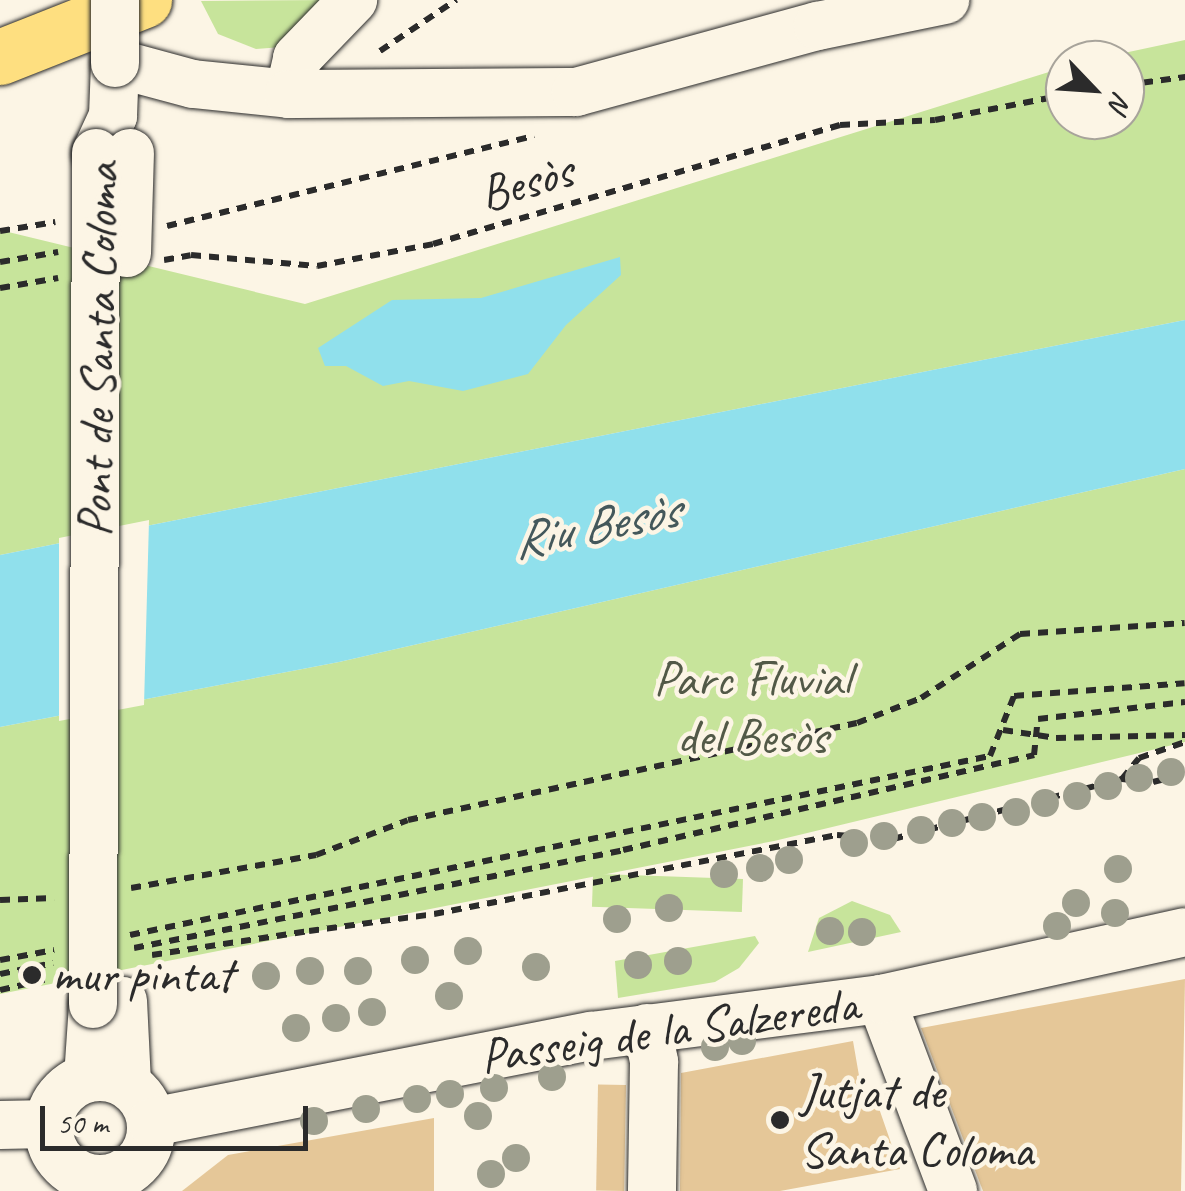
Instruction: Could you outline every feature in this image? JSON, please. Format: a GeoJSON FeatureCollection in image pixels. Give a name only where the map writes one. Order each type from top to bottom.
{"type":"FeatureCollection","features":[{"type":"Feature","properties":{"kind":"highway"},"geometry":{"type":"LineString","coordinates":[[0,56],[82,0]]}},
{"type":"Feature","properties":{"kind":"highway"},"geometry":{"type":"LineString","coordinates":[[0,56],[144,0]]}},
{"type":"Feature","properties":{"kind":"street","name":"Pont de Santa Coloma"},"geometry":{"type":"LineString","coordinates":[[115,0],[91,994],[122,1095]]}},
{"type":"Feature","properties":{"kind":"street"},"geometry":{"type":"LineString","coordinates":[[289,94],[296,58],[353,0]]}},
{"type":"Feature","properties":{"kind":"street"},"geometry":{"type":"LineString","coordinates":[[114,64],[193,84],[289,94],[576,92],[818,26],[944,0]]}},
{"type":"Feature","properties":{"kind":"street","name":"Passeig de la Salzereda"},"geometry":{"type":"LineString","coordinates":[[122,1095],[881,999],[1185,932]]}},
{"type":"Feature","properties":{"kind":"street"},"geometry":{"type":"LineString","coordinates":[[881,999],[952,1191]]}},
{"type":"Feature","properties":{"kind":"street"},"geometry":{"type":"LineString","coordinates":[[647,1028],[654,1062],[652,1191]]}},
{"type":"Feature","properties":{"kind":"street"},"geometry":{"type":"LineString","coordinates":[[62,1093],[122,1095],[145,1154],[103,1183],[56,1156],[49,1124],[62,1093]]}},
{"type":"Feature","properties":{"kind":"street"},"geometry":{"type":"LineString","coordinates":[[0,1125],[49,1124]]}},
{"type":"Feature","properties":{"kind":"path"},"geometry":{"type":"LineString","coordinates":[[1145,82],[1185,76]]}},
{"type":"Feature","properties":{"kind":"path"},"geometry":{"type":"LineString","coordinates":[[163,228],[548,133],[576,92]]}},
{"type":"Feature","properties":{"kind":"path","name":"Besòs"},"geometry":{"type":"LineString","coordinates":[[153,262],[192,255],[316,266],[434,244],[840,125],[935,120],[1045,99]]}},
{"type":"Feature","properties":{"kind":"path"},"geometry":{"type":"LineString","coordinates":[[0,232],[71,219]]}},
{"type":"Feature","properties":{"kind":"path"},"geometry":{"type":"LineString","coordinates":[[0,262],[62,252]]}},
{"type":"Feature","properties":{"kind":"path"},"geometry":{"type":"LineString","coordinates":[[0,288],[76,275]]}},
{"type":"Feature","properties":{"kind":"path"},"geometry":{"type":"LineString","coordinates":[[111,891],[316,855],[408,820],[858,722],[920,698],[1020,634],[1185,623]]}},
{"type":"Feature","properties":{"kind":"path"},"geometry":{"type":"LineString","coordinates":[[110,939],[990,756],[1014,696],[1185,683]]}},
{"type":"Feature","properties":{"kind":"path"},"geometry":{"type":"LineString","coordinates":[[116,951],[623,850],[1034,755],[1038,719],[1185,702]]}},
{"type":"Feature","properties":{"kind":"path"},"geometry":{"type":"LineString","coordinates":[[1003,730],[1037,737],[1185,738]]}},
{"type":"Feature","properties":{"kind":"path"},"geometry":{"type":"LineString","coordinates":[[1122,779],[1139,758],[1185,738]]}},
{"type":"Feature","properties":{"kind":"path"},"geometry":{"type":"LineString","coordinates":[[152,955],[434,914],[837,835],[893,838],[1122,779],[1153,782],[1185,774]]}},
{"type":"Feature","properties":{"kind":"path"},"geometry":{"type":"LineString","coordinates":[[0,900],[71,896]]}},
{"type":"Feature","properties":{"kind":"path"},"geometry":{"type":"LineString","coordinates":[[0,960],[73,946]]}},
{"type":"Feature","properties":{"kind":"path"},"geometry":{"type":"LineString","coordinates":[[0,974],[64,961]]}},
{"type":"Feature","properties":{"kind":"path"},"geometry":{"type":"LineString","coordinates":[[0,990],[91,994]]}},
{"type":"Feature","properties":{"kind":"green space"},"geometry":{"type":"Polygon","coordinates":[[[333,0],[282,47],[256,49],[218,34],[201,1],[333,0]]]}},
{"type":"Feature","properties":{"kind":"green space"},"geometry":{"type":"Polygon","coordinates":[[[1185,40],[1185,320],[0,555],[0,230],[305,304],[1045,73],[1045,140],[1145,140],[1145,49],[1185,40]]]}},
{"type":"Feature","properties":{"kind":"green space","name":"Parc Fluvial del Besòs"},"geometry":{"type":"Polygon","coordinates":[[[1185,469],[1185,742],[774,841],[0,994],[0,727],[339,662],[1185,469]]]}},
{"type":"Feature","properties":{"kind":"green space"},"geometry":{"type":"Polygon","coordinates":[[[593,874],[743,879],[742,912],[592,907],[593,874]]]}},
{"type":"Feature","properties":{"kind":"green space"},"geometry":{"type":"Polygon","coordinates":[[[852,901],[890,915],[901,932],[808,952],[819,918],[852,901]]]}},
{"type":"Feature","properties":{"kind":"green space"},"geometry":{"type":"Polygon","coordinates":[[[755,936],[759,943],[739,968],[715,982],[618,998],[615,961],[755,936]]]}},
{"type":"Feature","properties":{"kind":"water"},"geometry":{"type":"Polygon","coordinates":[[[620,257],[621,275],[566,325],[528,374],[463,391],[409,381],[383,386],[346,366],[325,366],[318,348],[392,300],[481,298],[620,257]]]}},
{"type":"Feature","properties":{"kind":"water","name":"Riu Besòs"},"geometry":{"type":"Polygon","coordinates":[[[1185,320],[1185,469],[339,662],[0,727],[0,555],[1185,320]]]}},
{"type":"Feature","properties":{"kind":"pier"},"geometry":{"type":"Polygon","coordinates":[[[149,520],[144,705],[59,721],[59,538],[149,520]]]}},
{"type":"Feature","properties":{"kind":"building"},"geometry":{"type":"Polygon","coordinates":[[[1185,979],[1181,1191],[983,1191],[921,1028],[1185,979]]]}},
{"type":"Feature","properties":{"kind":"building","name":"Jutjat de Santa Coloma"},"geometry":{"type":"Polygon","coordinates":[[[853,1041],[862,1093],[873,1091],[900,1169],[780,1191],[680,1191],[681,1073],[853,1041]]]}},
{"type":"Feature","properties":{"kind":"building"},"geometry":{"type":"Polygon","coordinates":[[[598,1085],[626,1085],[624,1191],[596,1190],[598,1085]]]}},
{"type":"Feature","properties":{"kind":"building"},"geometry":{"type":"Polygon","coordinates":[[[434,1118],[434,1191],[182,1191],[228,1155],[434,1118]]]}},
{"type":"Feature","properties":{"kind":"place","name":"mur pintat"},"geometry":{"type":"Point","coordinates":[32,975]}},
{"type":"Feature","properties":{"kind":"place","name":"Jutjat de Santa Coloma"},"geometry":{"type":"Point","coordinates":[780,1120]}}]}
